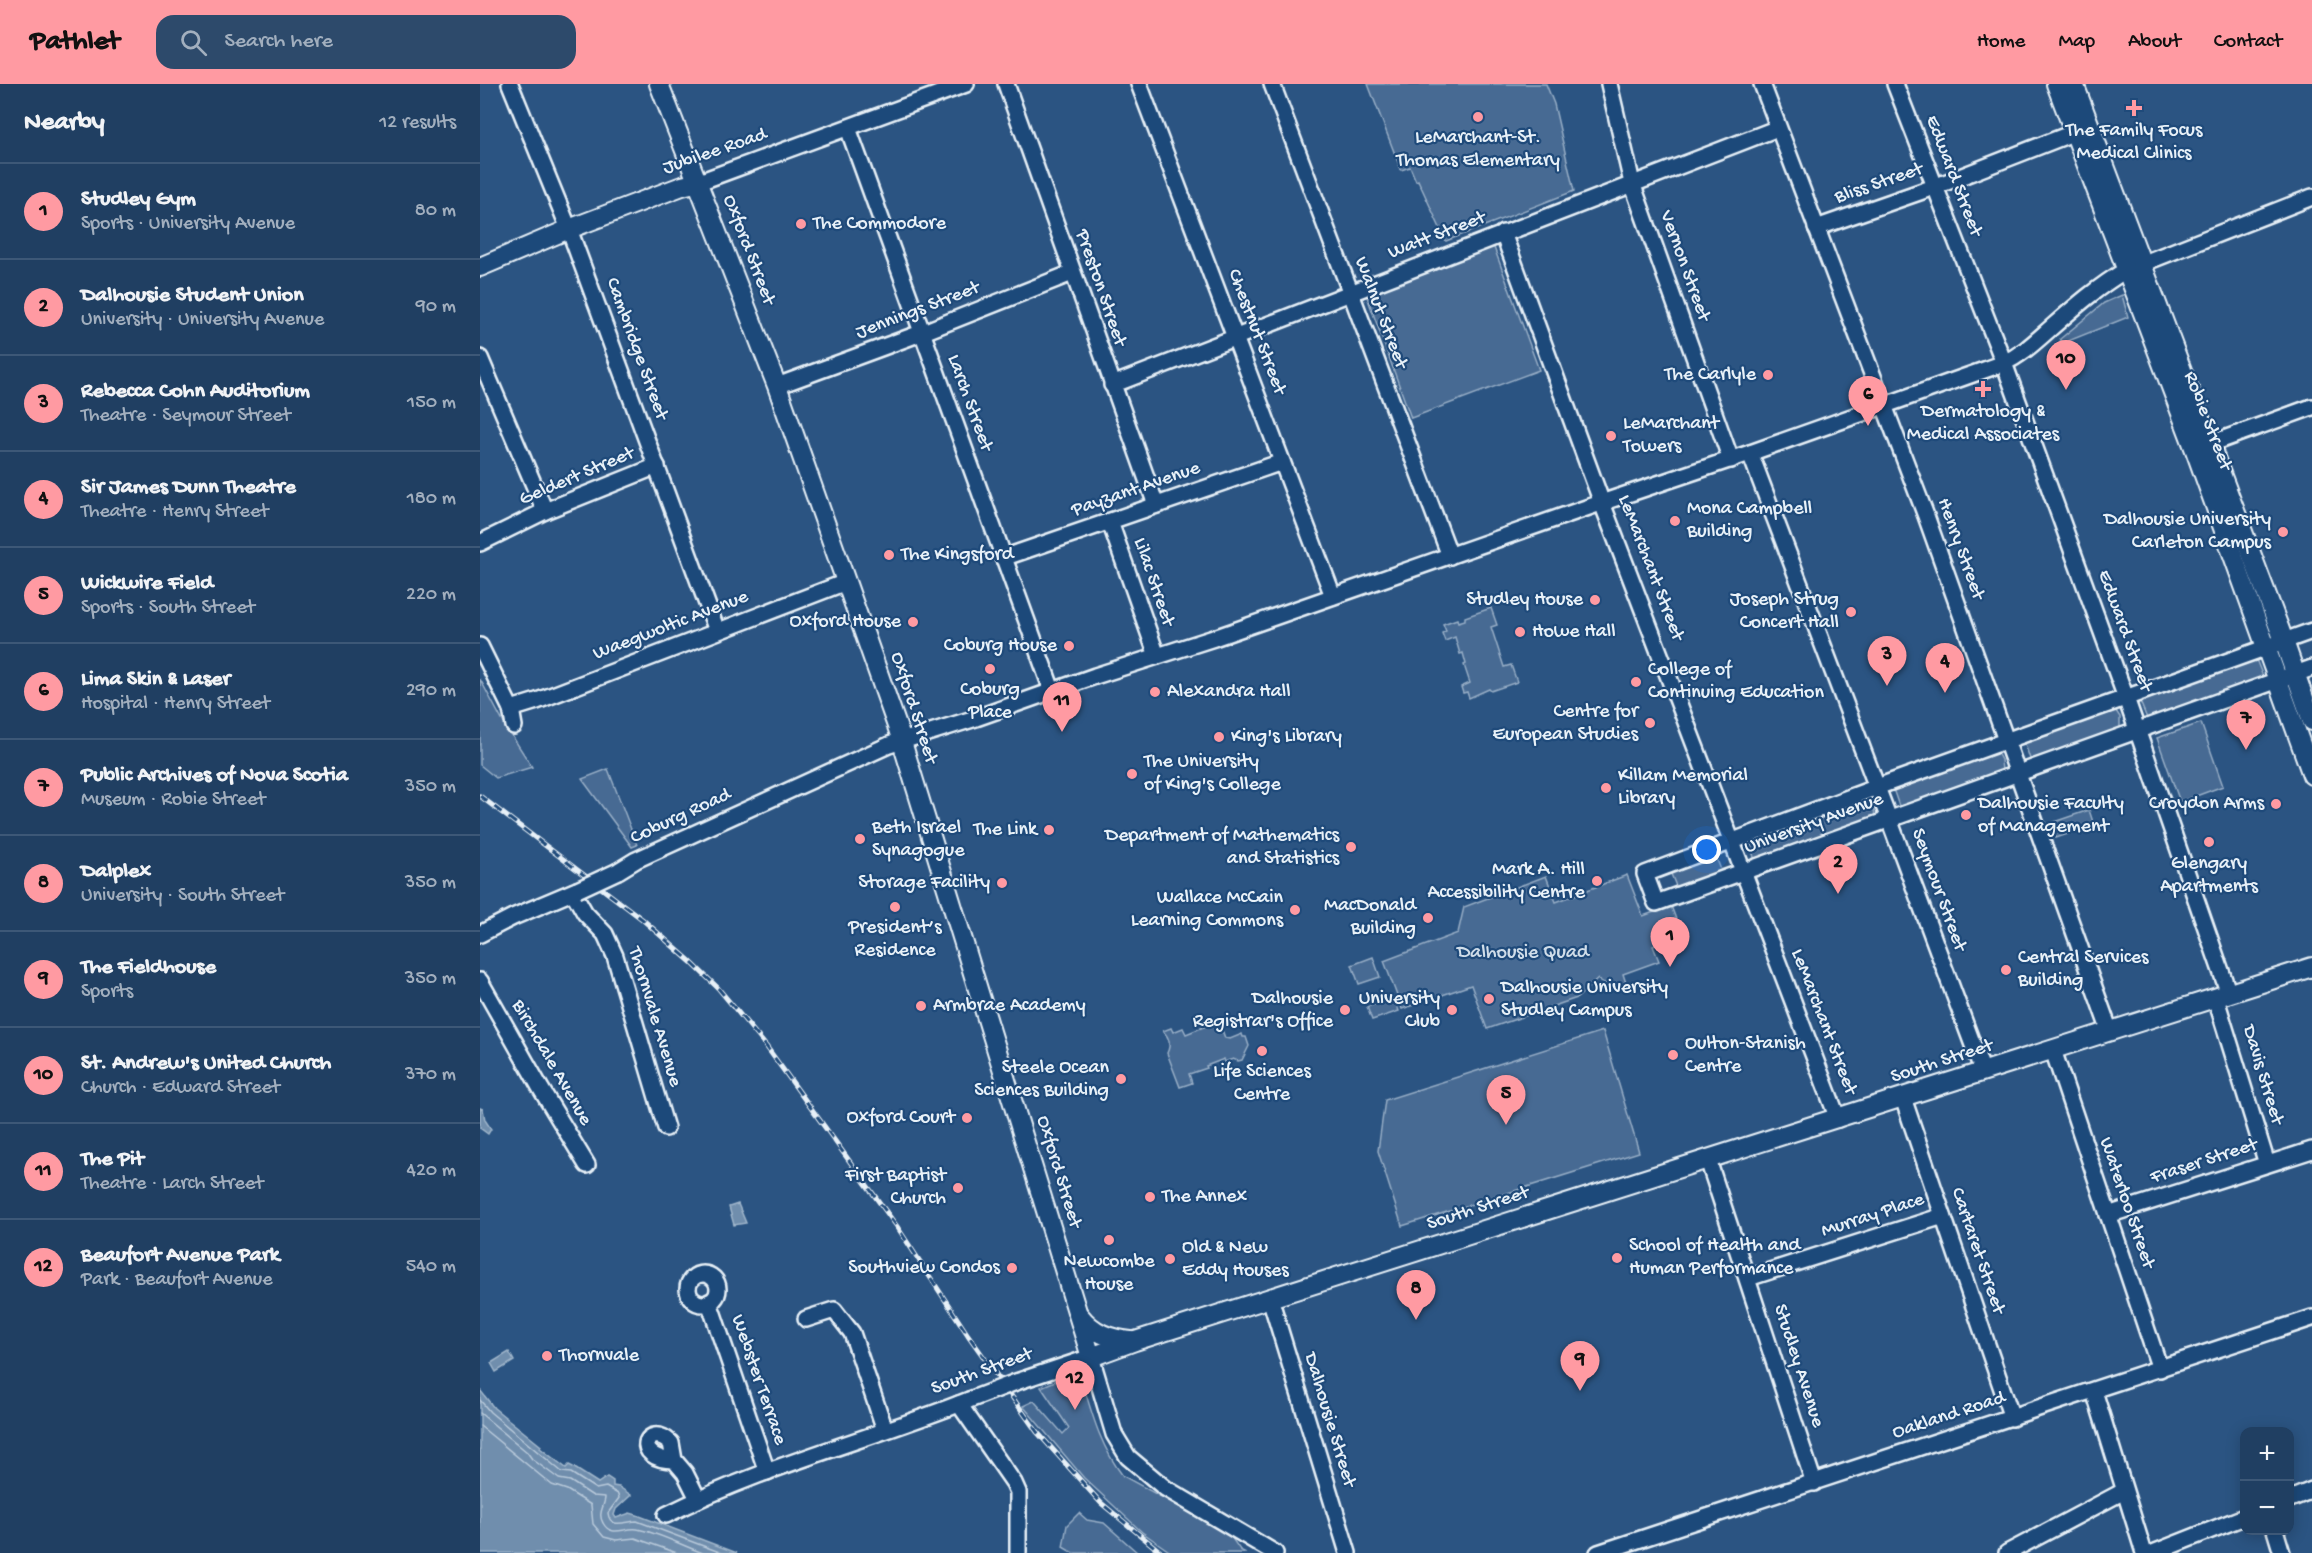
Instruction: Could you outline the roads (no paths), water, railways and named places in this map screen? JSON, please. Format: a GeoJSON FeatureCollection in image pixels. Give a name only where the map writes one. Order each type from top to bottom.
{"type":"FeatureCollection","features":[{"type":"Feature","properties":{"kind":"main road","name":"Oxford Street"},"geometry":{"type":"LineString","coordinates":[[659,84],[777,386],[901,741],[1091,1358]]}},
{"type":"Feature","properties":{"kind":"main road","name":"Robie Street"},"geometry":{"type":"LineString","coordinates":[[2056,84],[2082,129],[2275,644],[2295,674],[2312,721]]}},
{"type":"Feature","properties":{"kind":"main road","name":"Robie Street"},"geometry":{"type":"LineString","coordinates":[[2074,84],[2082,129]]}},
{"type":"Feature","properties":{"kind":"main road","name":"Jubilee Road"},"geometry":{"type":"LineString","coordinates":[[480,267],[569,229],[682,186],[699,182]]}},
{"type":"Feature","properties":{"kind":"main road","name":"Robie Street"},"geometry":{"type":"LineString","coordinates":[[2295,674],[2312,775]]}},
{"type":"Feature","properties":{"kind":"main road","name":"South Street"},"geometry":{"type":"LineString","coordinates":[[1091,1358],[1135,1341],[2312,968]]}},
{"type":"Feature","properties":{"kind":"main road"},"geometry":{"type":"LineString","coordinates":[[1077,1312],[1095,1331],[1114,1339],[1135,1341]]}},
{"type":"Feature","properties":{"kind":"street","name":"Cambridge Street"},"geometry":{"type":"LineString","coordinates":[[510,84],[569,229],[717,631]]}},
{"type":"Feature","properties":{"kind":"street","name":"Jubilee Road"},"geometry":{"type":"LineString","coordinates":[[699,182],[966,84]]}},
{"type":"Feature","properties":{"kind":"street","name":"Preston Street"},"geometry":{"type":"LineString","coordinates":[[1006,84],[1156,505]]}},
{"type":"Feature","properties":{"kind":"street","name":"Chestnut Street"},"geometry":{"type":"LineString","coordinates":[[1139,84],[1333,596]]}},
{"type":"Feature","properties":{"kind":"street","name":"Walnut Street"},"geometry":{"type":"LineString","coordinates":[[1272,84],[1450,556]]}},
{"type":"Feature","properties":{"kind":"street","name":"Vernon Street"},"geometry":{"type":"LineString","coordinates":[[1609,84],[1632,183],[1731,460]]}},
{"type":"Feature","properties":{"kind":"street","name":"Henry Street"},"geometry":{"type":"LineString","coordinates":[[1762,84],[2019,772],[2110,1032]]}},
{"type":"Feature","properties":{"kind":"street","name":"Edward Street"},"geometry":{"type":"LineString","coordinates":[[1895,84],[2004,363],[2126,698],[2222,996]]}},
{"type":"Feature","properties":{"kind":"street","name":"Larch Street"},"geometry":{"type":"LineString","coordinates":[[848,128],[1053,693]]}},
{"type":"Feature","properties":{"kind":"street","name":"Watt Street"},"geometry":{"type":"LineString","coordinates":[[1112,385],[1778,128]]}},
{"type":"Feature","properties":{"kind":"street","name":"Bliss Street"},"geometry":{"type":"LineString","coordinates":[[1816,228],[1934,188],[2082,129]]}},
{"type":"Feature","properties":{"kind":"street","name":"Coburg Road"},"geometry":{"type":"LineString","coordinates":[[480,934],[738,813],[901,741],[1053,693],[1731,460],[2004,363],[2019,356],[2077,306],[2133,267],[2312,197]]}},
{"type":"Feature","properties":{"kind":"street","name":"LeMarchant Street"},"geometry":{"type":"LineString","coordinates":[[1503,233],[1602,503],[1838,1119]]}},
{"type":"Feature","properties":{"kind":"street","name":"Jennings Street"},"geometry":{"type":"LineString","coordinates":[[777,386],[921,333],[1072,273]]}},
{"type":"Feature","properties":{"kind":"street"},"geometry":{"type":"LineString","coordinates":[[480,358],[545,512]]}},
{"type":"Feature","properties":{"kind":"street"},"geometry":{"type":"LineString","coordinates":[[2203,447],[2312,407]]}},
{"type":"Feature","properties":{"kind":"street","name":"Seymour Street"},"geometry":{"type":"LineString","coordinates":[[1750,453],[1983,1072]]}},
{"type":"Feature","properties":{"kind":"street","name":"Payzant Avenue"},"geometry":{"type":"LineString","coordinates":[[1003,558],[1282,462]]}},
{"type":"Feature","properties":{"kind":"street","name":"Geldert Street"},"geometry":{"type":"LineString","coordinates":[[480,543],[545,512],[657,466]]}},
{"type":"Feature","properties":{"kind":"street","name":"Lilac Street"},"geometry":{"type":"LineString","coordinates":[[1110,522],[1157,656]]}},
{"type":"Feature","properties":{"kind":"street","name":"Waegwoltic Avenue"},"geometry":{"type":"LineString","coordinates":[[511,709],[846,582]]}},
{"type":"Feature","properties":{"kind":"street","name":"University Avenue"},"geometry":{"type":"LineString","coordinates":[[2295,674],[1656,903],[1645,874],[1877,787],[2312,631]]}},
{"type":"Feature","properties":{"kind":"street"},"geometry":{"type":"LineString","coordinates":[[480,646],[511,709],[514,726]]}},
{"type":"Feature","properties":{"kind":"street","name":"Thornvale Avenue"},"geometry":{"type":"LineString","coordinates":[[575,891],[585,913],[605,934],[615,956],[666,1128]]}},
{"type":"Feature","properties":{"kind":"street","name":"Birchdale Avenue"},"geometry":{"type":"LineString","coordinates":[[480,981],[587,1165]]}},
{"type":"Feature","properties":{"kind":"street","name":"Davis Street"},"geometry":{"type":"LineString","coordinates":[[2222,996],[2268,1164]]}},
{"type":"Feature","properties":{"kind":"street","name":"Waterloo Street"},"geometry":{"type":"LineString","coordinates":[[2053,1050],[2160,1369]]}},
{"type":"Feature","properties":{"kind":"street","name":"Cartaret Street"},"geometry":{"type":"LineString","coordinates":[[1903,1098],[2012,1418]]}},
{"type":"Feature","properties":{"kind":"street","name":"Fraser Street"},"geometry":{"type":"LineString","coordinates":[[2108,1215],[2312,1150]]}},
{"type":"Feature","properties":{"kind":"street","name":"Studley Avenue"},"geometry":{"type":"LineString","coordinates":[[1708,1160],[1814,1483]]}},
{"type":"Feature","properties":{"kind":"street","name":"Murray Place"},"geometry":{"type":"LineString","coordinates":[[1748,1278],[1943,1216]]}},
{"type":"Feature","properties":{"kind":"street","name":"Dalhousie Street"},"geometry":{"type":"LineString","coordinates":[[1270,1298],[1348,1553]]}},
{"type":"Feature","properties":{"kind":"street","name":"Webster Terrace"},"geometry":{"type":"LineString","coordinates":[[709,1302],[767,1472]]}},
{"type":"Feature","properties":{"kind":"street"},"geometry":{"type":"LineString","coordinates":[[806,1318],[834,1310],[852,1333],[885,1430]]}},
{"type":"Feature","properties":{"kind":"street","name":"Oakland Road"},"geometry":{"type":"LineString","coordinates":[[1598,1553],[2312,1318]]}},
{"type":"Feature","properties":{"kind":"street"},"geometry":{"type":"LineString","coordinates":[[1091,1358],[1114,1434],[1128,1457],[1165,1488],[1275,1553]]}},
{"type":"Feature","properties":{"kind":"street","name":"South Street"},"geometry":{"type":"LineString","coordinates":[[666,1515],[698,1499],[767,1472],[1016,1382],[1091,1358]]}},
{"type":"Feature","properties":{"kind":"street"},"geometry":{"type":"LineString","coordinates":[[2094,1391],[2144,1553]]}},
{"type":"Feature","properties":{"kind":"street"},"geometry":{"type":"LineString","coordinates":[[964,1402],[1018,1492],[1018,1553]]}},
{"type":"Feature","properties":{"kind":"street"},"geometry":{"type":"LineString","coordinates":[[674,1460],[685,1473],[698,1499]]}},
{"type":"Feature","properties":{"kind":"street"},"geometry":{"type":"LineString","coordinates":[[2294,1497],[2312,1490]]}},
{"type":"Feature","properties":{"kind":"street"},"geometry":{"type":"LineString","coordinates":[[2007,1553],[2124,1491]]}},
{"type":"Feature","properties":{"kind":"street"},"geometry":{"type":"LineString","coordinates":[[2153,1553],[2240,1519]]}},
{"type":"Feature","properties":{"kind":"street"},"geometry":{"type":"LineString","coordinates":[[2277,1535],[2282,1553]]}},
{"type":"Feature","properties":{"kind":"water"},"geometry":{"type":"Polygon","coordinates":[[[480,1108],[483,1109],[485,1120],[491,1129],[488,1134],[480,1128],[480,1108]]]}},
{"type":"Feature","properties":{"kind":"water"},"geometry":{"type":"Polygon","coordinates":[[[738,1204],[746,1223],[734,1225],[729,1207],[738,1204]]]}},
{"type":"Feature","properties":{"kind":"water"},"geometry":{"type":"Polygon","coordinates":[[[509,1352],[514,1361],[496,1372],[491,1363],[509,1352]]]}},
{"type":"Feature","properties":{"kind":"water"},"geometry":{"type":"Polygon","coordinates":[[[480,1390],[494,1408],[566,1468],[569,1465],[598,1483],[607,1477],[613,1481],[613,1486],[631,1495],[616,1509],[614,1515],[616,1518],[630,1513],[637,1515],[737,1553],[480,1553],[480,1390]]]}},
{"type":"Feature","properties":{"kind":"railway"},"geometry":{"type":"LineString","coordinates":[[480,796],[642,919],[718,988],[766,1046],[898,1228],[968,1335],[1037,1432],[1101,1503],[1162,1553]]}},
{"type":"Feature","properties":{"kind":"place","name":"The Family Focus Medical Clinics"},"geometry":{"type":"Point","coordinates":[2134,108]}},
{"type":"Feature","properties":{"kind":"place","name":"LeMarchant-St. Thomas Elementary"},"geometry":{"type":"Point","coordinates":[1478,117]}},
{"type":"Feature","properties":{"kind":"place","name":"The Commodore"},"geometry":{"type":"Point","coordinates":[801,224]}},
{"type":"Feature","properties":{"kind":"place","name":"The Carlyle"},"geometry":{"type":"Point","coordinates":[1768,375]}},
{"type":"Feature","properties":{"kind":"place","name":"Dermatology & Medical Associates"},"geometry":{"type":"Point","coordinates":[1983,389]}},
{"type":"Feature","properties":{"kind":"place","name":"St. Andrew's United Church"},"geometry":{"type":"Point","coordinates":[2066,390]}},
{"type":"Feature","properties":{"kind":"place","name":"Lima Skin & Laser"},"geometry":{"type":"Point","coordinates":[1868,426]}},
{"type":"Feature","properties":{"kind":"place","name":"LeMarchant Towers"},"geometry":{"type":"Point","coordinates":[1611,436]}},
{"type":"Feature","properties":{"kind":"place","name":"Mona Campbell Building"},"geometry":{"type":"Point","coordinates":[1675,521]}},
{"type":"Feature","properties":{"kind":"place","name":"Dalhousie University Carleton Campus"},"geometry":{"type":"Point","coordinates":[2283,532]}},
{"type":"Feature","properties":{"kind":"place","name":"The Kingsford"},"geometry":{"type":"Point","coordinates":[889,555]}},
{"type":"Feature","properties":{"kind":"place","name":"Studley House"},"geometry":{"type":"Point","coordinates":[1595,600]}},
{"type":"Feature","properties":{"kind":"place","name":"Joseph Strug Concert Hall"},"geometry":{"type":"Point","coordinates":[1851,612]}},
{"type":"Feature","properties":{"kind":"place","name":"Oxford House"},"geometry":{"type":"Point","coordinates":[913,622]}},
{"type":"Feature","properties":{"kind":"place","name":"Howe Hall"},"geometry":{"type":"Point","coordinates":[1520,632]}},
{"type":"Feature","properties":{"kind":"place","name":"Coburg House"},"geometry":{"type":"Point","coordinates":[1069,646]}},
{"type":"Feature","properties":{"kind":"place","name":"Coburg Place"},"geometry":{"type":"Point","coordinates":[990,669]}},
{"type":"Feature","properties":{"kind":"place","name":"College of Continuing Education"},"geometry":{"type":"Point","coordinates":[1636,682]}},
{"type":"Feature","properties":{"kind":"place","name":"Rebecca Cohn Auditorium"},"geometry":{"type":"Point","coordinates":[1887,686]}},
{"type":"Feature","properties":{"kind":"place","name":"Alexandra Hall"},"geometry":{"type":"Point","coordinates":[1155,692]}},
{"type":"Feature","properties":{"kind":"place","name":"Sir James Dunn Theatre"},"geometry":{"type":"Point","coordinates":[1945,693]}},
{"type":"Feature","properties":{"kind":"place","name":"Centre for European Studies"},"geometry":{"type":"Point","coordinates":[1650,723]}},
{"type":"Feature","properties":{"kind":"place","name":"The Pit"},"geometry":{"type":"Point","coordinates":[1062,732]}},
{"type":"Feature","properties":{"kind":"place","name":"King's Library"},"geometry":{"type":"Point","coordinates":[1219,737]}},
{"type":"Feature","properties":{"kind":"place","name":"Public Archives of Nova Scotia"},"geometry":{"type":"Point","coordinates":[2246,750]}},
{"type":"Feature","properties":{"kind":"place","name":"The University of King's College"},"geometry":{"type":"Point","coordinates":[1132,774]}},
{"type":"Feature","properties":{"kind":"place","name":"Killam Memorial Library"},"geometry":{"type":"Point","coordinates":[1606,788]}},
{"type":"Feature","properties":{"kind":"place","name":"Croydon Arms"},"geometry":{"type":"Point","coordinates":[2276,804]}},
{"type":"Feature","properties":{"kind":"place","name":"Dalhousie Faculty of Management"},"geometry":{"type":"Point","coordinates":[1966,815]}},
{"type":"Feature","properties":{"kind":"place","name":"The Link"},"geometry":{"type":"Point","coordinates":[1049,830]}},
{"type":"Feature","properties":{"kind":"place","name":"Beth Israel Synagogue"},"geometry":{"type":"Point","coordinates":[860,839]}},
{"type":"Feature","properties":{"kind":"place","name":"Glengary Apartments"},"geometry":{"type":"Point","coordinates":[2209,842]}},
{"type":"Feature","properties":{"kind":"place","name":"Department of Mathematics and Statistics"},"geometry":{"type":"Point","coordinates":[1351,847]}},
{"type":"Feature","properties":{"kind":"place","name":"Mark A. Hill Accessibility Centre"},"geometry":{"type":"Point","coordinates":[1597,881]}},
{"type":"Feature","properties":{"kind":"place","name":"Storage Facility"},"geometry":{"type":"Point","coordinates":[1002,883]}},
{"type":"Feature","properties":{"kind":"place","name":"Dalhousie Student Union"},"geometry":{"type":"Point","coordinates":[1838,894]}},
{"type":"Feature","properties":{"kind":"place","name":"President’s Residence"},"geometry":{"type":"Point","coordinates":[895,907]}},
{"type":"Feature","properties":{"kind":"place","name":"Wallace McCain Learning Commons"},"geometry":{"type":"Point","coordinates":[1295,910]}},
{"type":"Feature","properties":{"kind":"place","name":"MacDonald Building"},"geometry":{"type":"Point","coordinates":[1428,918]}},
{"type":"Feature","properties":{"kind":"place","name":"Studley Gym"},"geometry":{"type":"Point","coordinates":[1670,967]}},
{"type":"Feature","properties":{"kind":"place","name":"Central Services Building"},"geometry":{"type":"Point","coordinates":[2006,970]}},
{"type":"Feature","properties":{"kind":"place","name":"Dalhousie University Studley Campus"},"geometry":{"type":"Point","coordinates":[1489,999]}},
{"type":"Feature","properties":{"kind":"place","name":"Armbrae Academy"},"geometry":{"type":"Point","coordinates":[921,1006]}},
{"type":"Feature","properties":{"kind":"place","name":"Dalhousie Registrar's Office"},"geometry":{"type":"Point","coordinates":[1345,1010]}},
{"type":"Feature","properties":{"kind":"place","name":"University Club"},"geometry":{"type":"Point","coordinates":[1452,1010]}},
{"type":"Feature","properties":{"kind":"place","name":"Life Sciences Centre"},"geometry":{"type":"Point","coordinates":[1262,1051]}},
{"type":"Feature","properties":{"kind":"place","name":"Oulton-Stanish Centre"},"geometry":{"type":"Point","coordinates":[1673,1055]}},
{"type":"Feature","properties":{"kind":"place","name":"Steele Ocean Sciences Building"},"geometry":{"type":"Point","coordinates":[1121,1079]}},
{"type":"Feature","properties":{"kind":"place","name":"Oxford Court"},"geometry":{"type":"Point","coordinates":[967,1118]}},
{"type":"Feature","properties":{"kind":"place","name":"Wickwire Field"},"geometry":{"type":"Point","coordinates":[1506,1125]}},
{"type":"Feature","properties":{"kind":"place","name":"First Baptist Church"},"geometry":{"type":"Point","coordinates":[958,1188]}},
{"type":"Feature","properties":{"kind":"place","name":"The Annex"},"geometry":{"type":"Point","coordinates":[1150,1197]}},
{"type":"Feature","properties":{"kind":"place","name":"Newcombe House"},"geometry":{"type":"Point","coordinates":[1109,1240]}},
{"type":"Feature","properties":{"kind":"place","name":"School of Health and Human Performance"},"geometry":{"type":"Point","coordinates":[1617,1258]}},
{"type":"Feature","properties":{"kind":"place","name":"Old & New Eddy Houses"},"geometry":{"type":"Point","coordinates":[1170,1259]}},
{"type":"Feature","properties":{"kind":"place","name":"Southview Condos"},"geometry":{"type":"Point","coordinates":[1012,1268]}},
{"type":"Feature","properties":{"kind":"place","name":"Dalplex"},"geometry":{"type":"Point","coordinates":[1416,1320]}},
{"type":"Feature","properties":{"kind":"place","name":"Thornvale"},"geometry":{"type":"Point","coordinates":[547,1356]}},
{"type":"Feature","properties":{"kind":"place","name":"The Fieldhouse"},"geometry":{"type":"Point","coordinates":[1580,1391]}},
{"type":"Feature","properties":{"kind":"place","name":"Beaufort Avenue Park"},"geometry":{"type":"Point","coordinates":[1075,1410]}},
{"type":"Feature","properties":{"kind":"park label","name":"Dalhousie Quad"},"geometry":{"type":"Point","coordinates":[1523,953]}}]}
